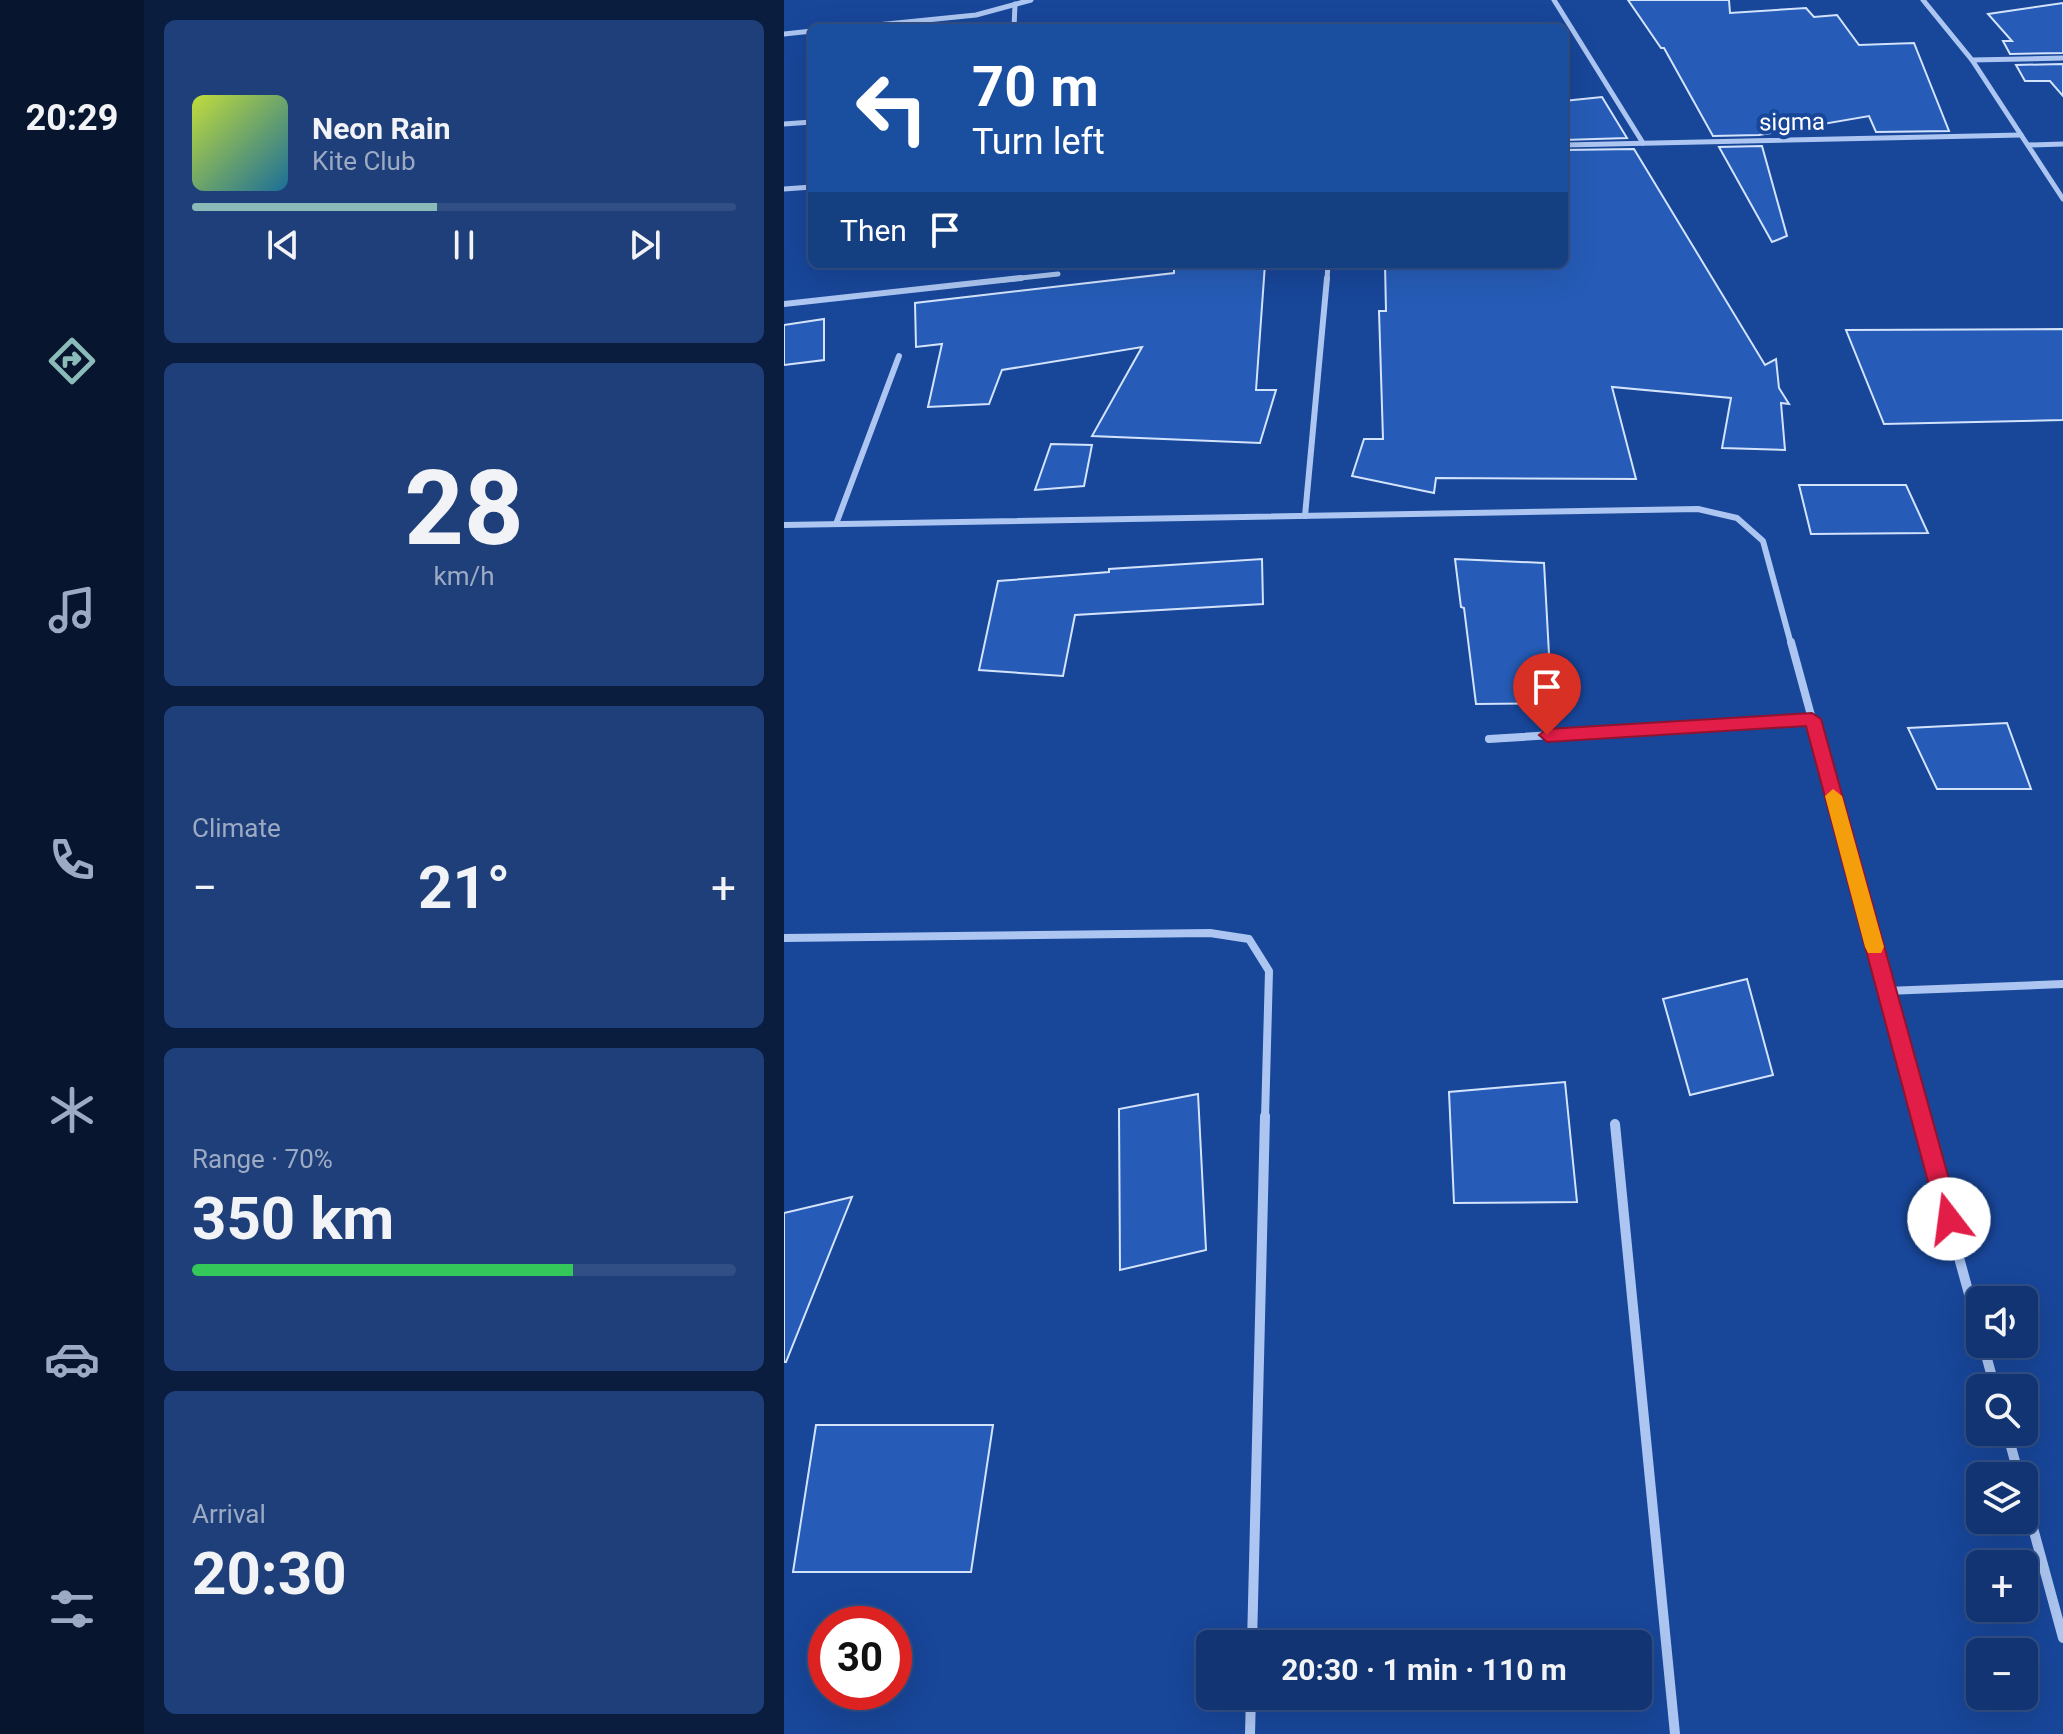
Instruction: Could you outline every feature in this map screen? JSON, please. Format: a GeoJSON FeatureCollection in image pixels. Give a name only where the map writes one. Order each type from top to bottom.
{"type":"FeatureCollection","features":[{"type":"Feature","properties":{"kind":"street"},"geometry":{"type":"LineString","coordinates":[[887,24],[976,15],[1031,0]]}},
{"type":"Feature","properties":{"kind":"street"},"geometry":{"type":"LineString","coordinates":[[1554,0],[1643,143]]}},
{"type":"Feature","properties":{"kind":"street"},"geometry":{"type":"LineString","coordinates":[[1923,0],[1972,60],[2063,199]]}},
{"type":"Feature","properties":{"kind":"street"},"geometry":{"type":"LineString","coordinates":[[1014,24],[1015,4]]}},
{"type":"Feature","properties":{"kind":"street"},"geometry":{"type":"LineString","coordinates":[[784,34],[808,31]]}},
{"type":"Feature","properties":{"kind":"street"},"geometry":{"type":"LineString","coordinates":[[1972,60],[2063,58]]}},
{"type":"Feature","properties":{"kind":"street"},"geometry":{"type":"LineString","coordinates":[[784,124],[808,122]]}},
{"type":"Feature","properties":{"kind":"street","name":"sigma"},"geometry":{"type":"LineString","coordinates":[[1568,145],[2021,135]]}},
{"type":"Feature","properties":{"kind":"street"},"geometry":{"type":"LineString","coordinates":[[2028,145],[2063,144]]}},
{"type":"Feature","properties":{"kind":"street"},"geometry":{"type":"LineString","coordinates":[[784,189],[808,187]]}},
{"type":"Feature","properties":{"kind":"street"},"geometry":{"type":"LineString","coordinates":[[1305,516],[1328,268]]}},
{"type":"Feature","properties":{"kind":"street"},"geometry":{"type":"LineString","coordinates":[[784,304],[1058,274]]}},
{"type":"Feature","properties":{"kind":"street"},"geometry":{"type":"LineString","coordinates":[[836,524],[899,356]]}},
{"type":"Feature","properties":{"kind":"street"},"geometry":{"type":"LineString","coordinates":[[784,525],[1698,509],[1737,518],[1763,541],[1967,1286]]}},
{"type":"Feature","properties":{"kind":"street"},"geometry":{"type":"LineString","coordinates":[[1489,739],[1812,719]]}},
{"type":"Feature","properties":{"kind":"street"},"geometry":{"type":"LineString","coordinates":[[784,938],[1210,933],[1249,939],[1269,971],[1252,1630]]}},
{"type":"Feature","properties":{"kind":"street"},"geometry":{"type":"LineString","coordinates":[[1886,991],[2063,984]]}},
{"type":"Feature","properties":{"kind":"street"},"geometry":{"type":"LineString","coordinates":[[1615,1124],[1675,1734]]}},
{"type":"Feature","properties":{"kind":"street"},"geometry":{"type":"LineString","coordinates":[[2035,1534],[2063,1638]]}},
{"type":"Feature","properties":{"kind":"street"},"geometry":{"type":"LineString","coordinates":[[1250,1734],[1251,1710]]}},
{"type":"Feature","properties":{"kind":"building"},"geometry":{"type":"Polygon","coordinates":[[[1628,0],[1729,0],[1730,13],[1806,8],[1814,17],[1837,15],[1859,45],[1914,43],[1949,131],[1876,132],[1869,116],[1759,135],[1713,136],[1664,48],[1628,0]]]}},
{"type":"Feature","properties":{"kind":"building"},"geometry":{"type":"Polygon","coordinates":[[[2063,3],[2063,53],[2010,54],[2003,41],[2012,41],[1988,14],[2063,3]]]}},
{"type":"Feature","properties":{"kind":"building"},"geometry":{"type":"Polygon","coordinates":[[[2063,64],[2063,96],[2050,81],[2025,81],[2016,65],[2063,64]]]}},
{"type":"Feature","properties":{"kind":"building"},"geometry":{"type":"Polygon","coordinates":[[[1602,97],[1627,138],[1568,140],[1568,101],[1602,97]]]}},
{"type":"Feature","properties":{"kind":"building"},"geometry":{"type":"Polygon","coordinates":[[[1762,146],[1787,236],[1772,242],[1719,147],[1762,146]]]}},
{"type":"Feature","properties":{"kind":"building"},"geometry":{"type":"Polygon","coordinates":[[[1634,149],[1765,365],[1776,359],[1779,388],[1789,404],[1781,403],[1785,450],[1722,448],[1731,398],[1612,387],[1636,479],[1436,478],[1434,493],[1352,476],[1364,439],[1383,439],[1379,311],[1386,311],[1385,268],[1568,268],[1568,150],[1634,149]]]}},
{"type":"Feature","properties":{"kind":"building"},"geometry":{"type":"Polygon","coordinates":[[[1174,268],[1265,268],[1256,390],[1276,390],[1260,443],[1092,436],[1142,347],[1002,370],[989,404],[928,407],[942,344],[916,347],[915,303],[1174,273],[1174,268]]]}},
{"type":"Feature","properties":{"kind":"building"},"geometry":{"type":"Polygon","coordinates":[[[824,319],[824,360],[784,365],[784,325],[824,319]]]}},
{"type":"Feature","properties":{"kind":"building"},"geometry":{"type":"Polygon","coordinates":[[[2063,329],[2063,420],[1884,424],[1846,330],[2063,329]]]}},
{"type":"Feature","properties":{"kind":"building"},"geometry":{"type":"Polygon","coordinates":[[[1051,444],[1092,445],[1084,486],[1035,490],[1051,444]]]}},
{"type":"Feature","properties":{"kind":"building"},"geometry":{"type":"Polygon","coordinates":[[[1799,485],[1906,485],[1928,533],[1811,534],[1799,485]]]}},
{"type":"Feature","properties":{"kind":"building"},"geometry":{"type":"Polygon","coordinates":[[[1262,559],[1263,604],[1075,615],[1063,676],[979,670],[998,581],[1109,572],[1109,569],[1262,559]]]}},
{"type":"Feature","properties":{"kind":"building"},"geometry":{"type":"Polygon","coordinates":[[[1455,559],[1544,563],[1549,654],[1561,703],[1476,704],[1455,559]]]}},
{"type":"Feature","properties":{"kind":"building"},"geometry":{"type":"Polygon","coordinates":[[[2007,723],[2031,789],[1937,789],[1908,728],[2007,723]]]}},
{"type":"Feature","properties":{"kind":"building"},"geometry":{"type":"Polygon","coordinates":[[[1747,979],[1773,1075],[1690,1095],[1663,999],[1747,979]]]}},
{"type":"Feature","properties":{"kind":"building"},"geometry":{"type":"Polygon","coordinates":[[[1565,1082],[1577,1202],[1454,1203],[1449,1092],[1565,1082]]]}},
{"type":"Feature","properties":{"kind":"building"},"geometry":{"type":"Polygon","coordinates":[[[1198,1094],[1206,1250],[1120,1270],[1119,1109],[1198,1094]]]}},
{"type":"Feature","properties":{"kind":"building"},"geometry":{"type":"Polygon","coordinates":[[[852,1197],[786,1362],[784,1362],[784,1213],[852,1197]]]}},
{"type":"Feature","properties":{"kind":"building"},"geometry":{"type":"Polygon","coordinates":[[[816,1425],[993,1425],[971,1572],[793,1572],[816,1425]]]}},
{"type":"Feature","properties":{"kind":"slow traffic"},"geometry":{"type":"LineString","coordinates":[[1833,796],[1875,947]]}},
{"type":"Feature","properties":{"kind":"route"},"geometry":{"type":"LineString","coordinates":[[1547,735],[1812,719],[1949,1219]]}}]}
